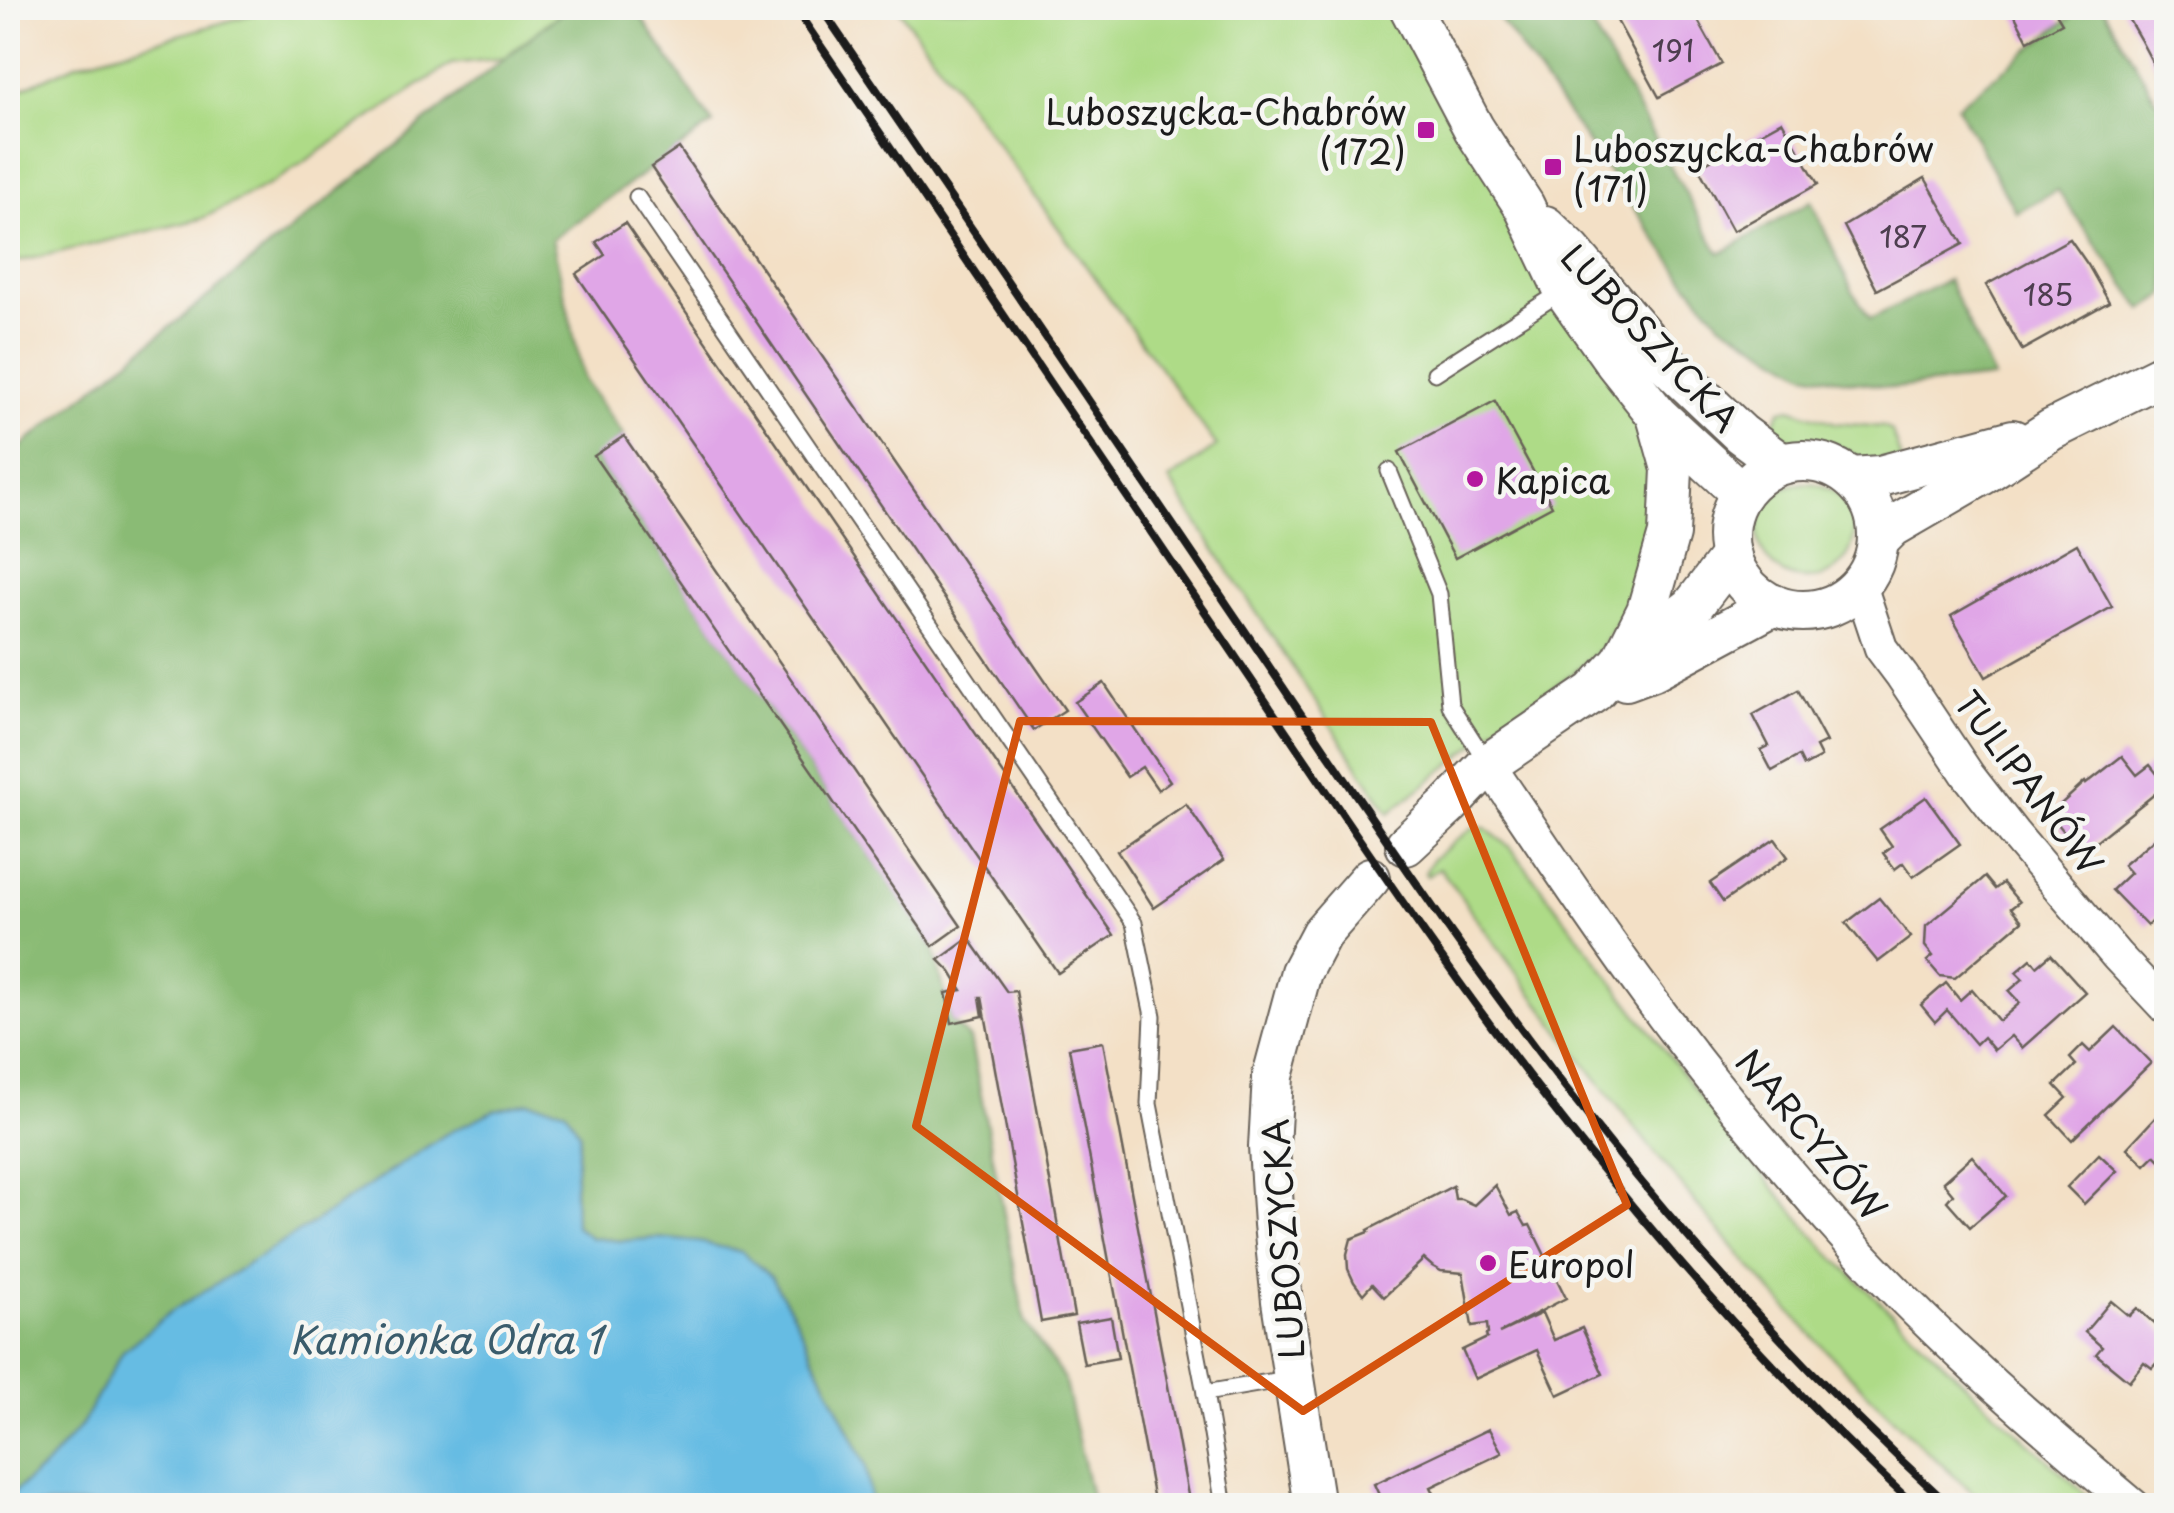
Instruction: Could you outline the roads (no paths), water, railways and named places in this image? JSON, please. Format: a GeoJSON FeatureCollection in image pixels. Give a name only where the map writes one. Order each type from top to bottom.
{"type":"FeatureCollection","features":[{"type":"Feature","properties":{"kind":"street","name":"LUBOSZYCKA"},"geometry":{"type":"LineString","coordinates":[[1410,8],[1474,129],[1524,206],[1564,290],[1657,416],[1741,493]]}},
{"type":"Feature","properties":{"kind":"street","name":"LUBOSZYCKA"},"geometry":{"type":"LineString","coordinates":[[1524,206],[1571,250],[1667,364],[1741,434],[1780,464]]}},
{"type":"Feature","properties":{"kind":"street"},"geometry":{"type":"LineString","coordinates":[[1878,541],[1892,527],[2051,430],[2166,373]]}},
{"type":"Feature","properties":{"kind":"street"},"geometry":{"type":"LineString","coordinates":[[1622,661],[1647,611],[1669,534],[1672,469],[1657,416]]}},
{"type":"Feature","properties":{"kind":"street"},"geometry":{"type":"LineString","coordinates":[[1852,478],[1880,476],[2051,430]]}},
{"type":"Feature","properties":{"kind":"street"},"geometry":{"type":"LineString","coordinates":[[1799,460],[1836,468],[1852,478],[1864,492],[1878,522],[1878,541],[1869,572],[1860,585],[1835,604],[1820,609],[1788,610],[1760,597],[1742,579],[1731,556],[1731,512],[1741,493],[1758,475],[1799,460]]}},
{"type":"Feature","properties":{"kind":"street"},"geometry":{"type":"LineString","coordinates":[[1594,692],[1622,661],[1692,607],[1731,556]]}},
{"type":"Feature","properties":{"kind":"street","name":"TULIPANÓW"},"geometry":{"type":"LineString","coordinates":[[1860,585],[1881,648],[1968,774],[2105,942],[2166,1008]]}},
{"type":"Feature","properties":{"kind":"street"},"geometry":{"type":"LineString","coordinates":[[1406,845],[1488,764],[1594,692],[1652,670],[1774,605]]}},
{"type":"Feature","properties":{"kind":"street","name":"NARCYZÓW"},"geometry":{"type":"LineString","coordinates":[[1488,764],[1664,1018],[1836,1226],[1910,1306],[2134,1506]]}},
{"type":"Feature","properties":{"kind":"street","name":"LUBOSZYCKA"},"geometry":{"type":"LineString","coordinates":[[1314,1506],[1282,1301],[1269,1147],[1273,1076],[1301,972],[1321,934],[1370,878]]}},
{"type":"Feature","properties":{"kind":"lane"},"geometry":{"type":"LineString","coordinates":[[637,197],[1134,924],[1153,1016],[1149,1104],[1224,1506]]}},
{"type":"Feature","properties":{"kind":"lane"},"geometry":{"type":"LineString","coordinates":[[1435,373],[1564,290]]}},
{"type":"Feature","properties":{"kind":"lane"},"geometry":{"type":"LineString","coordinates":[[1389,471],[1439,594],[1450,705],[1488,764]]}},
{"type":"Feature","properties":{"kind":"lane"},"geometry":{"type":"LineString","coordinates":[[1205,1393],[1294,1378]]}},
{"type":"Feature","properties":{"kind":"water","name":"Kamionka Odra 1"},"geometry":{"type":"Polygon","coordinates":[[[529,1102],[565,1109],[580,1133],[574,1188],[575,1226],[591,1238],[699,1242],[742,1252],[771,1277],[793,1314],[866,1466],[871,1505],[8,1505],[8,1497],[46,1465],[81,1426],[123,1351],[169,1313],[446,1134],[495,1110],[529,1102]]]}},
{"type":"Feature","properties":{"kind":"railway"},"geometry":{"type":"LineString","coordinates":[[795,8],[1373,859],[1500,1038],[1589,1153],[1705,1291],[1786,1379],[1915,1506]]}},
{"type":"Feature","properties":{"kind":"railway"},"geometry":{"type":"LineString","coordinates":[[821,8],[1511,1016],[1608,1141],[1729,1284],[1859,1420],[1950,1506]]}},
{"type":"Feature","properties":{"kind":"place","name":"Luboszycka-Chabrów (172)"},"geometry":{"type":"Point","coordinates":[1426,130]}},
{"type":"Feature","properties":{"kind":"place","name":"Luboszycka-Chabrów (171)"},"geometry":{"type":"Point","coordinates":[1553,167]}},
{"type":"Feature","properties":{"kind":"place","name":"Kapica"},"geometry":{"type":"Point","coordinates":[1475,479]}},
{"type":"Feature","properties":{"kind":"place","name":"Europol"},"geometry":{"type":"Point","coordinates":[1488,1263]}}]}
